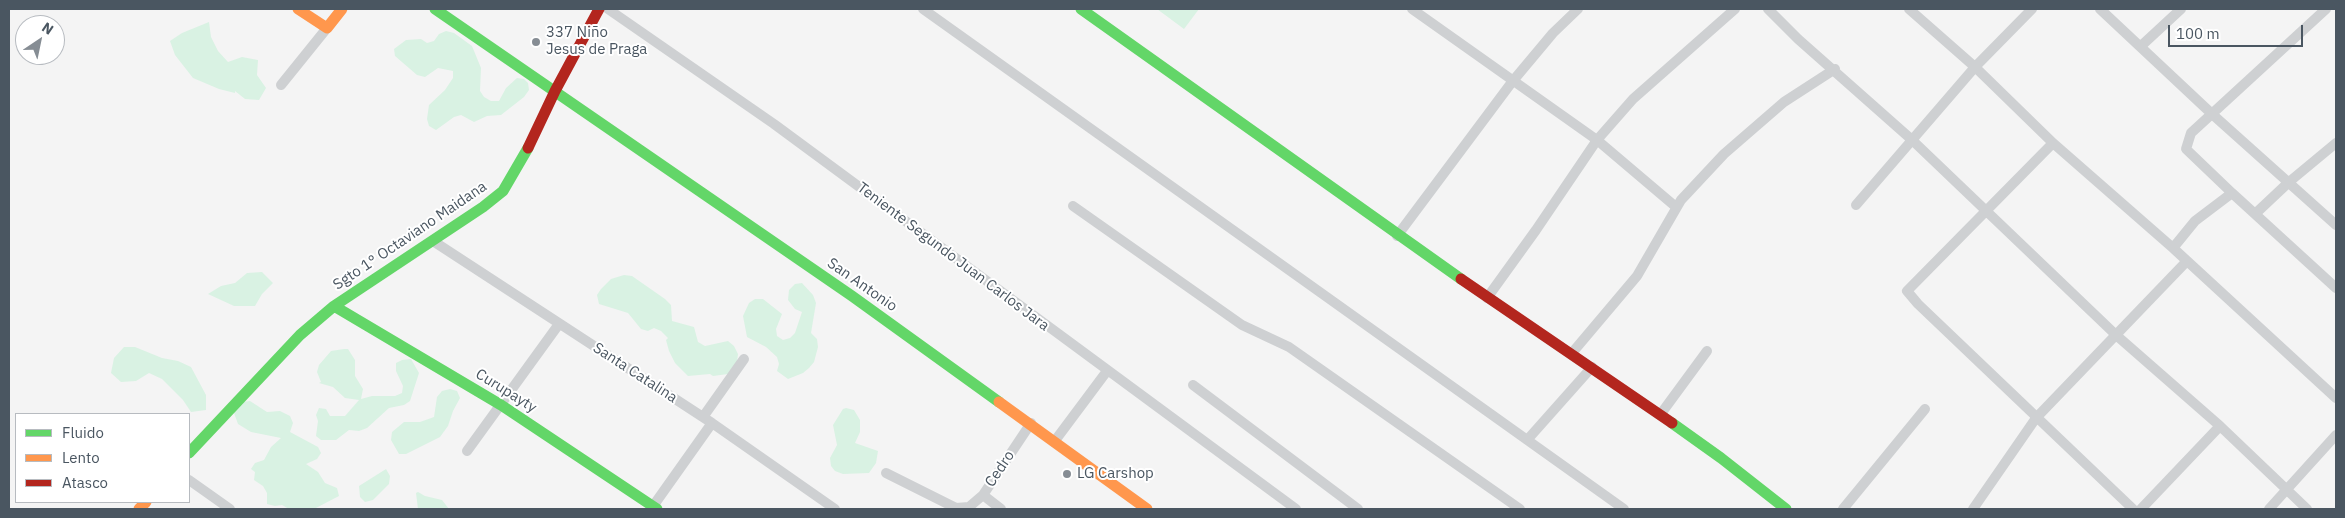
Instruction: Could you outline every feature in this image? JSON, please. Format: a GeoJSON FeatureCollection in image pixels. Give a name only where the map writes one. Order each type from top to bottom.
{"type":"FeatureCollection","features":[{"type":"Feature","properties":{"kind":"street"},"geometry":{"type":"LineString","coordinates":[[298,9],[327,28]]}},
{"type":"Feature","properties":{"kind":"street"},"geometry":{"type":"LineString","coordinates":[[281,85],[342,9]]}},
{"type":"Feature","properties":{"kind":"street","name":"San Antonio"},"geometry":{"type":"LineString","coordinates":[[435,9],[852,296],[1147,509]]}},
{"type":"Feature","properties":{"kind":"street","name":"Sgto 1° Octaviano Maidana"},"geometry":{"type":"LineString","coordinates":[[190,452],[300,335],[334,306],[483,207],[503,191],[532,142],[555,91],[583,42],[599,9]]}},
{"type":"Feature","properties":{"kind":"street","name":"Teniente Segundo Juan Carlos Jara"},"geometry":{"type":"LineString","coordinates":[[608,9],[774,124],[1296,509]]}},
{"type":"Feature","properties":{"kind":"street"},"geometry":{"type":"LineString","coordinates":[[923,9],[1624,509]]}},
{"type":"Feature","properties":{"kind":"street"},"geometry":{"type":"LineString","coordinates":[[1081,9],[1398,236],[1487,298],[1592,367],[1722,458],[1786,509]]}},
{"type":"Feature","properties":{"kind":"street"},"geometry":{"type":"LineString","coordinates":[[1412,9],[1596,140],[1676,207]]}},
{"type":"Feature","properties":{"kind":"street"},"geometry":{"type":"LineString","coordinates":[[1398,236],[1512,82],[1553,33],[1578,9]]}},
{"type":"Feature","properties":{"kind":"street"},"geometry":{"type":"LineString","coordinates":[[1487,298],[1536,230],[1596,140],[1633,99],[1736,9]]}},
{"type":"Feature","properties":{"kind":"street"},"geometry":{"type":"LineString","coordinates":[[1768,9],[1798,39],[1835,69],[1911,139],[2116,334],[2220,426],[2307,509]]}},
{"type":"Feature","properties":{"kind":"street"},"geometry":{"type":"LineString","coordinates":[[1909,9],[1975,67],[2053,143],[2173,248],[2336,398]]}},
{"type":"Feature","properties":{"kind":"street"},"geometry":{"type":"LineString","coordinates":[[1856,205],[1975,67],[2032,9]]}},
{"type":"Feature","properties":{"kind":"street"},"geometry":{"type":"LineString","coordinates":[[2100,9],[2212,114],[2336,225]]}},
{"type":"Feature","properties":{"kind":"street"},"geometry":{"type":"LineString","coordinates":[[2141,46],[2181,9]]}},
{"type":"Feature","properties":{"kind":"street"},"geometry":{"type":"LineString","coordinates":[[2326,9],[2191,133],[2186,149],[2336,288]]}},
{"type":"Feature","properties":{"kind":"street"},"geometry":{"type":"LineString","coordinates":[[1572,354],[1637,276],[1676,207],[1724,154],[1784,102],[1835,69]]}},
{"type":"Feature","properties":{"kind":"street"},"geometry":{"type":"LineString","coordinates":[[2053,143],[1908,291],[1918,304],[2133,509]]}},
{"type":"Feature","properties":{"kind":"street"},"geometry":{"type":"LineString","coordinates":[[2255,214],[2289,182],[2336,143]]}},
{"type":"Feature","properties":{"kind":"street"},"geometry":{"type":"LineString","coordinates":[[2173,248],[2195,221],[2232,193]]}},
{"type":"Feature","properties":{"kind":"street"},"geometry":{"type":"LineString","coordinates":[[1073,206],[1242,325],[1288,347],[1520,509]]}},
{"type":"Feature","properties":{"kind":"street","name":"Santa Catalina"},"geometry":{"type":"LineString","coordinates":[[433,241],[703,417],[835,509]]}},
{"type":"Feature","properties":{"kind":"street"},"geometry":{"type":"LineString","coordinates":[[1972,509],[2036,418],[2186,262]]}},
{"type":"Feature","properties":{"kind":"street","name":"Curupayty"},"geometry":{"type":"LineString","coordinates":[[334,306],[501,405],[654,508]]}},
{"type":"Feature","properties":{"kind":"street"},"geometry":{"type":"LineString","coordinates":[[467,451],[559,324]]}},
{"type":"Feature","properties":{"kind":"street"},"geometry":{"type":"LineString","coordinates":[[1660,415],[1707,351]]}},
{"type":"Feature","properties":{"kind":"street"},"geometry":{"type":"LineString","coordinates":[[703,417],[744,359]]}},
{"type":"Feature","properties":{"kind":"street"},"geometry":{"type":"LineString","coordinates":[[1528,440],[1592,367]]}},
{"type":"Feature","properties":{"kind":"street"},"geometry":{"type":"LineString","coordinates":[[1054,442],[1107,371]]}},
{"type":"Feature","properties":{"kind":"street"},"geometry":{"type":"LineString","coordinates":[[1193,385],[1358,509]]}},
{"type":"Feature","properties":{"kind":"street"},"geometry":{"type":"LineString","coordinates":[[1843,509],[1926,409]]}},
{"type":"Feature","properties":{"kind":"street"},"geometry":{"type":"LineString","coordinates":[[654,508],[712,423]]}},
{"type":"Feature","properties":{"kind":"street","name":"Cedro"},"geometry":{"type":"LineString","coordinates":[[1001,509],[983,495],[1030,423]]}},
{"type":"Feature","properties":{"kind":"street"},"geometry":{"type":"LineString","coordinates":[[2141,509],[2220,426]]}},
{"type":"Feature","properties":{"kind":"street"},"geometry":{"type":"LineString","coordinates":[[2268,509],[2336,435]]}},
{"type":"Feature","properties":{"kind":"street"},"geometry":{"type":"LineString","coordinates":[[886,474],[956,508],[969,507],[983,495]]}},
{"type":"Feature","properties":{"kind":"street"},"geometry":{"type":"LineString","coordinates":[[190,481],[230,509]]}},
{"type":"Feature","properties":{"kind":"green space"},"geometry":{"type":"Polygon","coordinates":[[[1157,9],[1199,9],[1184,29],[1157,9]]]}},
{"type":"Feature","properties":{"kind":"green space"},"geometry":{"type":"Polygon","coordinates":[[[209,22],[211,37],[218,51],[228,62],[242,57],[258,60],[257,75],[266,88],[259,100],[245,99],[235,91],[235,93],[219,89],[193,78],[175,55],[170,41],[182,33],[209,22]]]}},
{"type":"Feature","properties":{"kind":"green space"},"geometry":{"type":"Polygon","coordinates":[[[446,31],[454,33],[472,46],[481,68],[480,91],[484,97],[491,101],[499,101],[506,88],[517,78],[524,79],[528,83],[529,90],[524,97],[501,115],[487,116],[474,122],[461,115],[454,117],[436,130],[429,126],[427,119],[429,105],[445,90],[453,78],[453,71],[438,68],[425,77],[417,75],[395,56],[394,49],[406,40],[421,39],[427,43],[434,41],[439,34],[446,31]]]}},
{"type":"Feature","properties":{"kind":"green space"},"geometry":{"type":"Polygon","coordinates":[[[262,272],[273,283],[262,294],[255,306],[234,306],[208,294],[221,286],[235,283],[247,273],[262,272]]]}},
{"type":"Feature","properties":{"kind":"green space"},"geometry":{"type":"Polygon","coordinates":[[[624,275],[632,276],[665,299],[671,305],[672,321],[694,327],[698,342],[705,346],[728,341],[734,346],[738,354],[737,362],[728,374],[688,376],[675,363],[669,351],[666,340],[668,338],[661,331],[654,328],[648,331],[641,329],[628,313],[599,304],[597,295],[601,289],[611,279],[624,275]]]}},
{"type":"Feature","properties":{"kind":"green space"},"geometry":{"type":"Polygon","coordinates":[[[802,283],[813,295],[816,303],[811,333],[817,339],[818,347],[814,362],[809,368],[803,373],[788,379],[777,371],[779,364],[777,357],[766,347],[747,337],[743,316],[749,303],[755,299],[763,299],[782,314],[776,329],[777,336],[783,340],[790,338],[795,333],[802,312],[795,309],[788,300],[789,290],[795,284],[802,283]]]}},
{"type":"Feature","properties":{"kind":"green space"},"geometry":{"type":"Polygon","coordinates":[[[124,347],[135,347],[191,367],[206,395],[206,410],[191,412],[183,400],[162,379],[149,373],[136,381],[121,382],[111,373],[114,358],[124,347]]]}},
{"type":"Feature","properties":{"kind":"green space"},"geometry":{"type":"Polygon","coordinates":[[[348,349],[355,360],[355,376],[363,389],[361,399],[372,396],[395,396],[402,393],[403,386],[396,371],[396,363],[402,360],[411,359],[419,373],[410,401],[404,405],[389,408],[367,428],[359,431],[349,430],[336,440],[321,440],[316,436],[318,421],[316,415],[319,408],[326,409],[330,416],[345,416],[359,400],[345,398],[333,387],[319,383],[321,382],[317,372],[319,365],[331,351],[348,349]]]}},
{"type":"Feature","properties":{"kind":"green space"},"geometry":{"type":"Polygon","coordinates":[[[450,389],[457,391],[460,398],[448,426],[440,437],[406,454],[399,454],[391,440],[392,432],[404,422],[420,422],[434,417],[437,397],[442,391],[450,389]]]}},
{"type":"Feature","properties":{"kind":"green space"},"geometry":{"type":"Polygon","coordinates":[[[250,401],[267,412],[280,411],[290,416],[293,423],[290,432],[318,447],[321,453],[317,459],[306,464],[318,472],[325,483],[337,488],[339,496],[314,509],[289,509],[282,505],[267,504],[267,493],[263,486],[254,480],[255,472],[251,469],[255,463],[264,460],[271,447],[281,438],[251,432],[238,424],[234,413],[242,402],[250,401]]]}},
{"type":"Feature","properties":{"kind":"green space"},"geometry":{"type":"Polygon","coordinates":[[[843,409],[854,410],[860,420],[860,432],[855,443],[878,451],[876,463],[869,473],[843,474],[835,471],[831,466],[830,458],[837,445],[833,425],[843,409]]]}},
{"type":"Feature","properties":{"kind":"green space"},"geometry":{"type":"Polygon","coordinates":[[[386,469],[390,476],[389,484],[373,500],[365,502],[360,497],[359,486],[386,469]]]}},
{"type":"Feature","properties":{"kind":"green space"},"geometry":{"type":"Polygon","coordinates":[[[418,492],[425,496],[442,500],[449,509],[418,509],[416,493],[418,492]]]}},
{"type":"Feature","properties":{"kind":"traffic: fast"},"geometry":{"type":"LineString","coordinates":[[435,9],[852,296],[999,402]]}},
{"type":"Feature","properties":{"kind":"traffic: fast"},"geometry":{"type":"LineString","coordinates":[[1081,9],[1461,279]]}},
{"type":"Feature","properties":{"kind":"traffic: fast"},"geometry":{"type":"LineString","coordinates":[[190,452],[300,335],[334,306],[483,207],[503,191],[528,148]]}},
{"type":"Feature","properties":{"kind":"traffic: fast"},"geometry":{"type":"LineString","coordinates":[[334,306],[501,405],[657,509]]}},
{"type":"Feature","properties":{"kind":"traffic: fast"},"geometry":{"type":"LineString","coordinates":[[1672,423],[1721,458],[1786,509]]}},
{"type":"Feature","properties":{"kind":"traffic: slow"},"geometry":{"type":"LineString","coordinates":[[298,9],[327,28],[342,9]]}},
{"type":"Feature","properties":{"kind":"traffic: slow"},"geometry":{"type":"LineString","coordinates":[[999,402],[1147,509]]}},
{"type":"Feature","properties":{"kind":"traffic: slow"},"geometry":{"type":"LineString","coordinates":[[139,509],[145,503]]}},
{"type":"Feature","properties":{"kind":"traffic: jam"},"geometry":{"type":"LineString","coordinates":[[528,148],[555,91],[599,9]]}},
{"type":"Feature","properties":{"kind":"traffic: jam"},"geometry":{"type":"LineString","coordinates":[[1461,279],[1672,423]]}},
{"type":"Feature","properties":{"kind":"place","name":"337 Niño Jesus de Praga"},"geometry":{"type":"Point","coordinates":[536,42]}},
{"type":"Feature","properties":{"kind":"place","name":"LG Carshop"},"geometry":{"type":"Point","coordinates":[1067,474]}}]}
